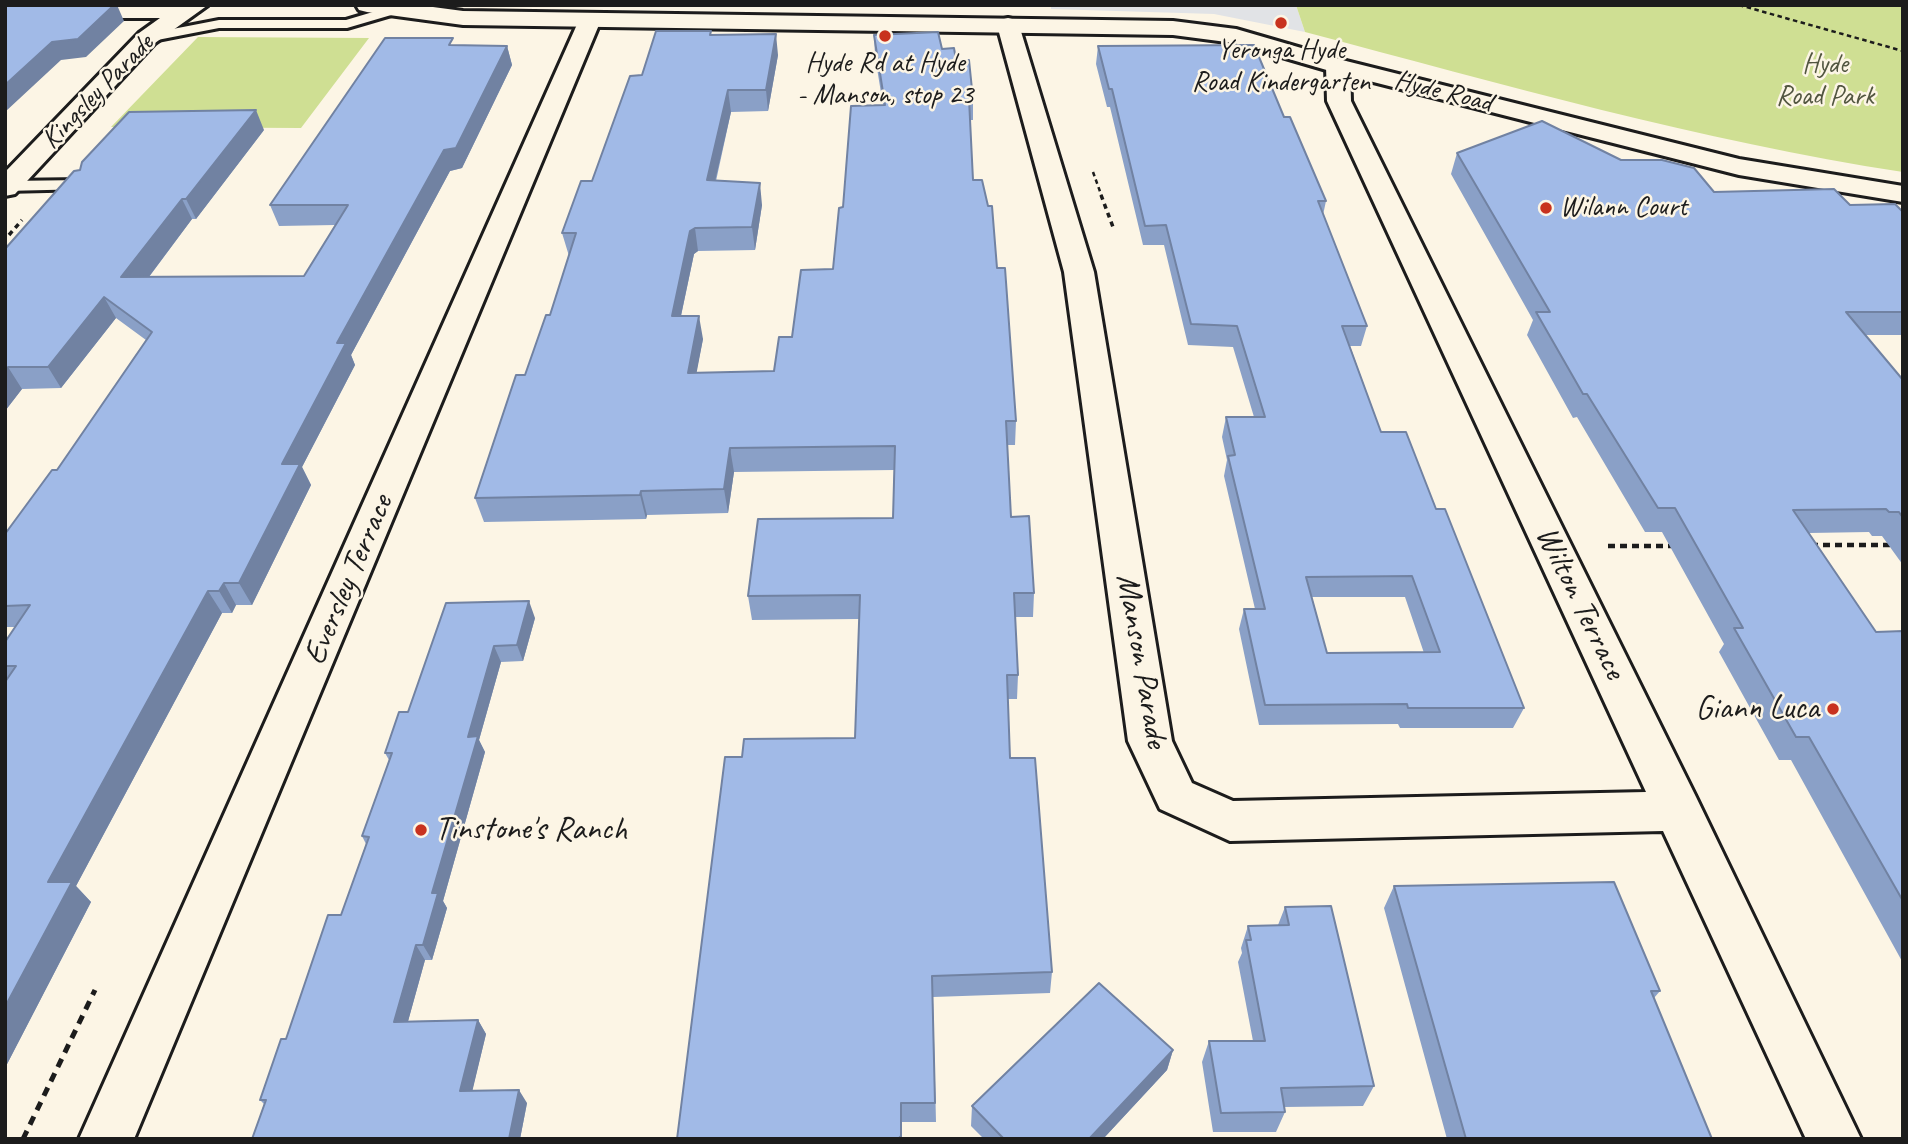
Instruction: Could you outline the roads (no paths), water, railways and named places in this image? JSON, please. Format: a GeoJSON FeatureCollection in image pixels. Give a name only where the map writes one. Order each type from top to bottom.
{"type":"FeatureCollection","features":[{"type":"Feature","properties":{"kind":"street","name":"Hyde Road"},"geometry":{"type":"LineString","coordinates":[[367,5],[463,18],[1207,30],[1338,66],[1739,167],[1903,194]]}},
{"type":"Feature","properties":{"kind":"street"},"geometry":{"type":"LineString","coordinates":[[5,11],[190,8]]}},
{"type":"Feature","properties":{"kind":"street","name":"Kingsley Parade"},"geometry":{"type":"LineString","coordinates":[[6,187],[147,38],[190,8]]}},
{"type":"Feature","properties":{"kind":"street","name":"Eversley Terrace"},"geometry":{"type":"LineString","coordinates":[[106,1139],[590,20]]}},
{"type":"Feature","properties":{"kind":"street","name":"Manson Parade"},"geometry":{"type":"LineString","coordinates":[[1008,25],[1079,272],[1150,741],[1175,796],[1230,821],[1680,811]]}},
{"type":"Feature","properties":{"kind":"street","name":"Wilton Terrace"},"geometry":{"type":"LineString","coordinates":[[1338,66],[1339,101],[1680,811],[1834,1139]]}},
{"type":"Feature","properties":{"kind":"lane","name":"Hyde Road"},"geometry":{"type":"LineString","coordinates":[[147,38],[219,24],[347,24],[393,10]]}},
{"type":"Feature","properties":{"kind":"lane"},"geometry":{"type":"LineString","coordinates":[[6,187],[83,185]]}},
{"type":"Feature","properties":{"kind":"place","name":"Yeronga Hyde Road Kindergarten"},"geometry":{"type":"Point","coordinates":[1281,23]}},
{"type":"Feature","properties":{"kind":"place","name":"Hyde Rd at Hyde - Manson, stop 23"},"geometry":{"type":"Point","coordinates":[885,36]}},
{"type":"Feature","properties":{"kind":"place","name":"Wilann Court"},"geometry":{"type":"Point","coordinates":[1546,208]}},
{"type":"Feature","properties":{"kind":"place","name":"Giann Luca"},"geometry":{"type":"Point","coordinates":[1833,709]}},
{"type":"Feature","properties":{"kind":"place","name":"Tinstone's Ranch"},"geometry":{"type":"Point","coordinates":[421,830]}},
{"type":"Feature","properties":{"kind":"park label","name":"Hyde Road Park"},"geometry":{"type":"Point","coordinates":[1825,81]}}]}
